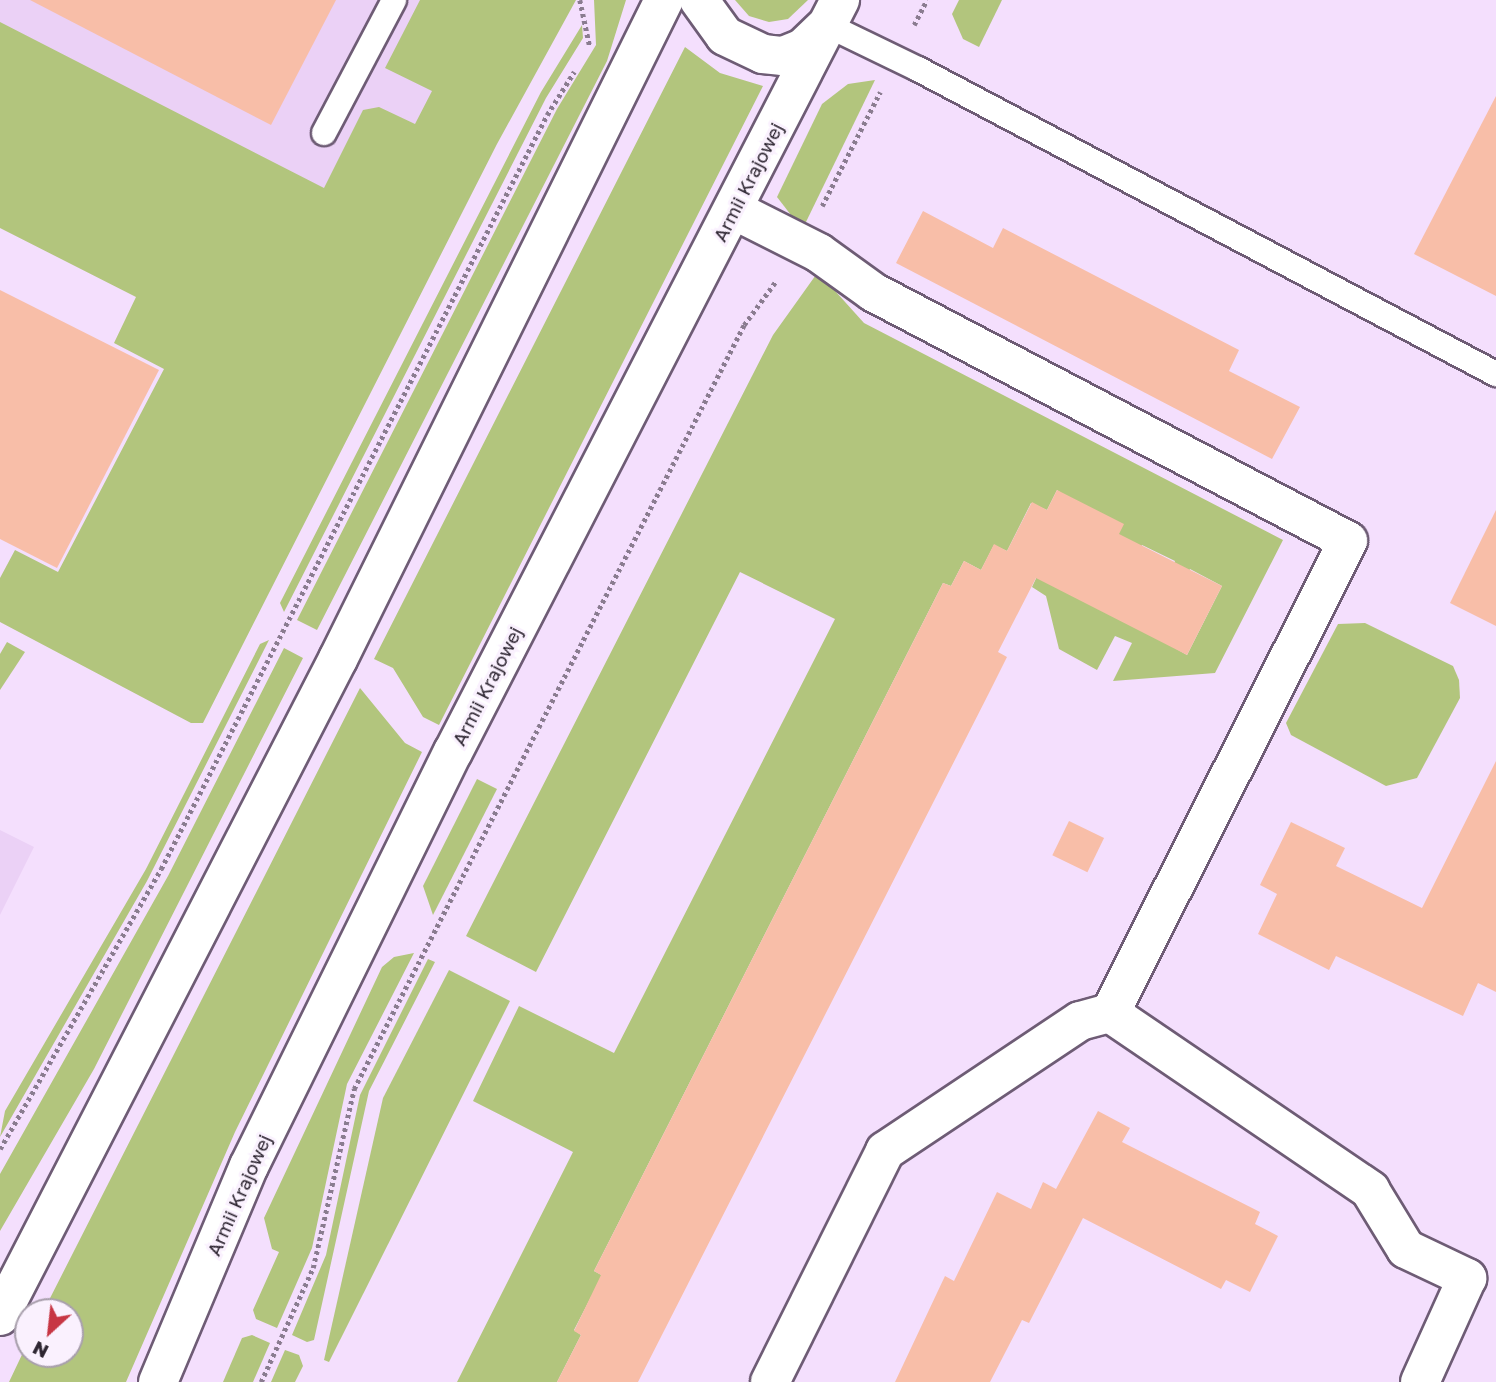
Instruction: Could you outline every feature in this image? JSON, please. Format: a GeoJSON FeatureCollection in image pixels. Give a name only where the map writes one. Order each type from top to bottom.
{"type":"FeatureCollection","features":[{"type":"Feature","properties":{"kind":"main road"},"geometry":{"type":"LineString","coordinates":[[0,1316],[344,647],[664,0]]}},
{"type":"Feature","properties":{"kind":"main road"},"geometry":{"type":"LineString","coordinates":[[698,0],[725,36],[763,54],[783,56],[803,48],[833,13]]}},
{"type":"Feature","properties":{"kind":"main road","name":"Armii Krajowej"},"geometry":{"type":"LineString","coordinates":[[158,1382],[249,1166],[453,752],[734,211],[833,13]]}},
{"type":"Feature","properties":{"kind":"main road"},"geometry":{"type":"LineString","coordinates":[[734,211],[802,245],[873,292],[1348,541],[1110,1013],[1080,1021],[885,1151],[769,1382]]}},
{"type":"Feature","properties":{"kind":"main road"},"geometry":{"type":"LineString","coordinates":[[1110,1013],[1370,1190],[1406,1249],[1466,1278],[1420,1382]]}},
{"type":"Feature","properties":{"kind":"lane"},"geometry":{"type":"LineString","coordinates":[[324,133],[394,0]]}},
{"type":"Feature","properties":{"kind":"lane"},"geometry":{"type":"LineString","coordinates":[[833,13],[897,58],[1496,374]]}},
{"type":"Feature","properties":{"kind":"path"},"geometry":{"type":"LineString","coordinates":[[0,1149],[161,869],[547,115],[590,47],[580,0]]}},
{"type":"Feature","properties":{"kind":"path"},"geometry":{"type":"LineString","coordinates":[[261,1382],[313,1268],[354,1089],[744,325],[802,245],[927,0]]}},
{"type":"Feature","properties":{"kind":"shaded area"},"geometry":{"type":"Polygon","coordinates":[[[0,0],[489,0],[374,220],[0,25],[0,0]]]}},
{"type":"Feature","properties":{"kind":"shaded area"},"geometry":{"type":"Polygon","coordinates":[[[0,830],[34,847],[0,915],[0,830]]]}},
{"type":"Feature","properties":{"kind":"green space"},"geometry":{"type":"Polygon","coordinates":[[[420,0],[576,0],[497,144],[203,723],[191,723],[0,622],[0,578],[15,550],[58,572],[164,369],[114,343],[136,297],[0,228],[0,22],[324,188],[363,110],[379,107],[415,124],[432,91],[385,68],[420,0]]]}},
{"type":"Feature","properties":{"kind":"green space"},"geometry":{"type":"Polygon","coordinates":[[[594,0],[626,0],[607,61],[317,630],[297,620],[557,109],[596,45],[594,0]]]}},
{"type":"Feature","properties":{"kind":"green space"},"geometry":{"type":"Polygon","coordinates":[[[735,0],[808,0],[788,19],[769,22],[749,16],[735,0]]]}},
{"type":"Feature","properties":{"kind":"green space"},"geometry":{"type":"Polygon","coordinates":[[[959,0],[1002,0],[979,47],[963,39],[952,14],[959,0]]]}},
{"type":"Feature","properties":{"kind":"green space"},"geometry":{"type":"Polygon","coordinates":[[[582,25],[583,38],[546,98],[284,612],[280,603],[541,92],[582,25]]]}},
{"type":"Feature","properties":{"kind":"green space"},"geometry":{"type":"Polygon","coordinates":[[[685,47],[720,73],[763,86],[439,725],[423,717],[393,668],[374,659],[685,47]]]}},
{"type":"Feature","properties":{"kind":"green space"},"geometry":{"type":"Polygon","coordinates":[[[875,80],[805,224],[794,219],[777,197],[822,104],[848,84],[875,80]]]}},
{"type":"Feature","properties":{"kind":"green space"},"geometry":{"type":"Polygon","coordinates":[[[818,272],[864,323],[1283,540],[1215,673],[1113,681],[1132,643],[1115,636],[1097,670],[1059,649],[1046,596],[1032,587],[1040,570],[1187,655],[1222,586],[1190,569],[1187,575],[1172,569],[1175,561],[1142,545],[1139,551],[1057,490],[1047,510],[1031,503],[1007,551],[994,545],[981,570],[964,561],[951,586],[943,583],[594,1271],[609,1279],[591,1297],[574,1330],[581,1335],[557,1382],[457,1382],[573,1152],[473,1101],[519,1006],[614,1053],[835,619],[740,572],[536,972],[466,936],[773,335],[818,272]]]}},
{"type":"Feature","properties":{"kind":"green space"},"geometry":{"type":"Polygon","coordinates":[[[1365,623],[1453,666],[1459,680],[1460,698],[1417,778],[1386,786],[1291,735],[1286,723],[1338,624],[1365,623]]]}},
{"type":"Feature","properties":{"kind":"green space"},"geometry":{"type":"Polygon","coordinates":[[[269,640],[147,881],[0,1137],[5,1111],[146,869],[260,644],[269,640]]]}},
{"type":"Feature","properties":{"kind":"green space"},"geometry":{"type":"Polygon","coordinates":[[[7,642],[25,652],[0,690],[0,654],[7,642]]]}},
{"type":"Feature","properties":{"kind":"green space"},"geometry":{"type":"Polygon","coordinates":[[[284,648],[303,658],[94,1069],[0,1231],[0,1174],[168,876],[284,648]]]}},
{"type":"Feature","properties":{"kind":"green space"},"geometry":{"type":"Polygon","coordinates":[[[360,688],[405,743],[422,752],[235,1132],[126,1382],[9,1382],[16,1368],[84,1368],[84,1298],[50,1298],[360,688]]]}},
{"type":"Feature","properties":{"kind":"green space"},"geometry":{"type":"Polygon","coordinates":[[[477,779],[497,789],[433,915],[423,886],[477,779]]]}},
{"type":"Feature","properties":{"kind":"green space"},"geometry":{"type":"Polygon","coordinates":[[[414,953],[347,1084],[312,1248],[277,1328],[256,1319],[253,1310],[279,1252],[272,1249],[264,1218],[382,967],[394,957],[414,953]]]}},
{"type":"Feature","properties":{"kind":"green space"},"geometry":{"type":"Polygon","coordinates":[[[428,959],[435,962],[369,1091],[314,1340],[307,1342],[292,1335],[326,1255],[360,1095],[428,959]]]}},
{"type":"Feature","properties":{"kind":"green space"},"geometry":{"type":"Polygon","coordinates":[[[449,970],[510,1001],[329,1362],[324,1360],[383,1098],[449,970]]]}},
{"type":"Feature","properties":{"kind":"green space"},"geometry":{"type":"Polygon","coordinates":[[[252,1335],[270,1343],[253,1382],[223,1382],[242,1338],[252,1335]]]}},
{"type":"Feature","properties":{"kind":"green space"},"geometry":{"type":"Polygon","coordinates":[[[285,1350],[299,1355],[303,1366],[295,1382],[271,1382],[285,1350]]]}},
{"type":"Feature","properties":{"kind":"building"},"geometry":{"type":"Polygon","coordinates":[[[30,0],[336,0],[271,125],[30,0]]]}},
{"type":"Feature","properties":{"kind":"building"},"geometry":{"type":"Polygon","coordinates":[[[1496,96],[1496,296],[1414,254],[1496,96]]]}},
{"type":"Feature","properties":{"kind":"building"},"geometry":{"type":"Polygon","coordinates":[[[923,211],[993,248],[1003,228],[1239,350],[1229,371],[1300,407],[1272,459],[896,263],[923,211]]]}},
{"type":"Feature","properties":{"kind":"building"},"geometry":{"type":"Polygon","coordinates":[[[0,290],[159,370],[57,568],[0,539],[0,290]]]}},
{"type":"Feature","properties":{"kind":"building"},"geometry":{"type":"Polygon","coordinates":[[[1057,490],[1124,524],[1119,534],[1222,586],[1187,655],[1036,578],[998,652],[1007,657],[638,1382],[557,1382],[581,1335],[574,1331],[601,1275],[594,1271],[943,583],[951,586],[964,561],[981,570],[994,544],[1007,551],[1032,502],[1047,510],[1057,490]]]}},
{"type":"Feature","properties":{"kind":"building"},"geometry":{"type":"Polygon","coordinates":[[[1496,510],[1496,626],[1450,603],[1496,510]]]}},
{"type":"Feature","properties":{"kind":"building"},"geometry":{"type":"Polygon","coordinates":[[[1496,761],[1496,992],[1478,983],[1463,1016],[1336,956],[1329,970],[1258,934],[1277,894],[1260,885],[1291,822],[1345,848],[1336,866],[1422,908],[1496,761]]]}},
{"type":"Feature","properties":{"kind":"building"},"geometry":{"type":"Polygon","coordinates":[[[1069,821],[1104,838],[1087,872],[1052,855],[1069,821]]]}},
{"type":"Feature","properties":{"kind":"building"},"geometry":{"type":"Polygon","coordinates":[[[1098,1111],[1130,1128],[1122,1142],[1260,1212],[1255,1224],[1278,1236],[1250,1292],[1226,1280],[1221,1289],[1083,1218],[1029,1323],[1022,1320],[990,1382],[895,1382],[945,1276],[954,1281],[997,1192],[1031,1209],[1043,1182],[1056,1189],[1098,1111]]]}}]}
